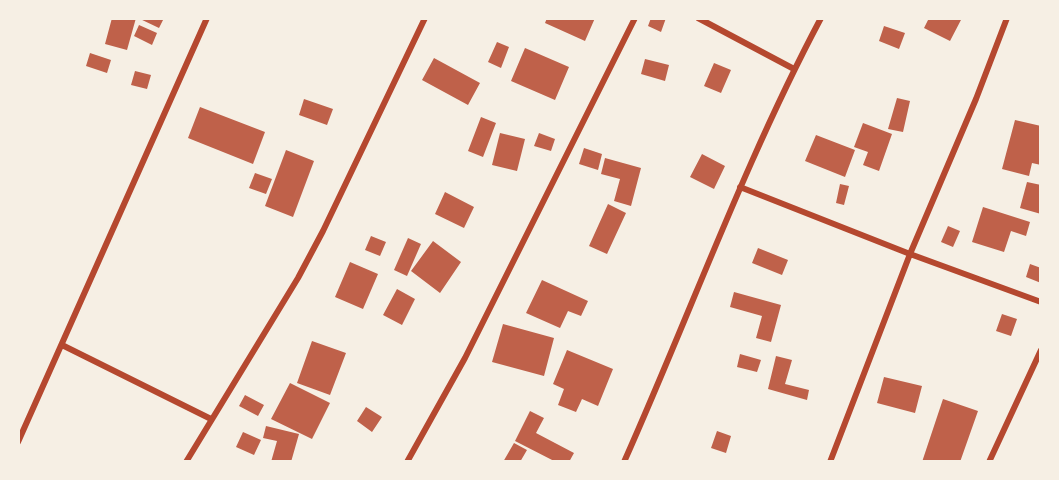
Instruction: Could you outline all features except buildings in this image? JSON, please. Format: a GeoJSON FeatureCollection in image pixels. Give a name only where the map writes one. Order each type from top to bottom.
{"type":"FeatureCollection","features":[{"type":"Feature","properties":{"kind":"street"},"geometry":{"type":"LineString","coordinates":[[18,442],[207,18]]}},
{"type":"Feature","properties":{"kind":"street"},"geometry":{"type":"LineString","coordinates":[[186,462],[298,278],[323,231],[425,18]]}},
{"type":"Feature","properties":{"kind":"street"},"geometry":{"type":"LineString","coordinates":[[407,462],[471,348],[635,18]]}},
{"type":"Feature","properties":{"kind":"street"},"geometry":{"type":"LineString","coordinates":[[698,18],[794,69]]}},
{"type":"Feature","properties":{"kind":"street"},"geometry":{"type":"LineString","coordinates":[[624,462],[740,187],[794,69],[821,18]]}},
{"type":"Feature","properties":{"kind":"street"},"geometry":{"type":"LineString","coordinates":[[830,462],[910,254],[976,99],[1007,18]]}},
{"type":"Feature","properties":{"kind":"street"},"geometry":{"type":"LineString","coordinates":[[740,187],[910,254],[1041,302]]}},
{"type":"Feature","properties":{"kind":"street"},"geometry":{"type":"LineString","coordinates":[[62,345],[211,419]]}},
{"type":"Feature","properties":{"kind":"street"},"geometry":{"type":"LineString","coordinates":[[989,462],[1041,350]]}}]}
